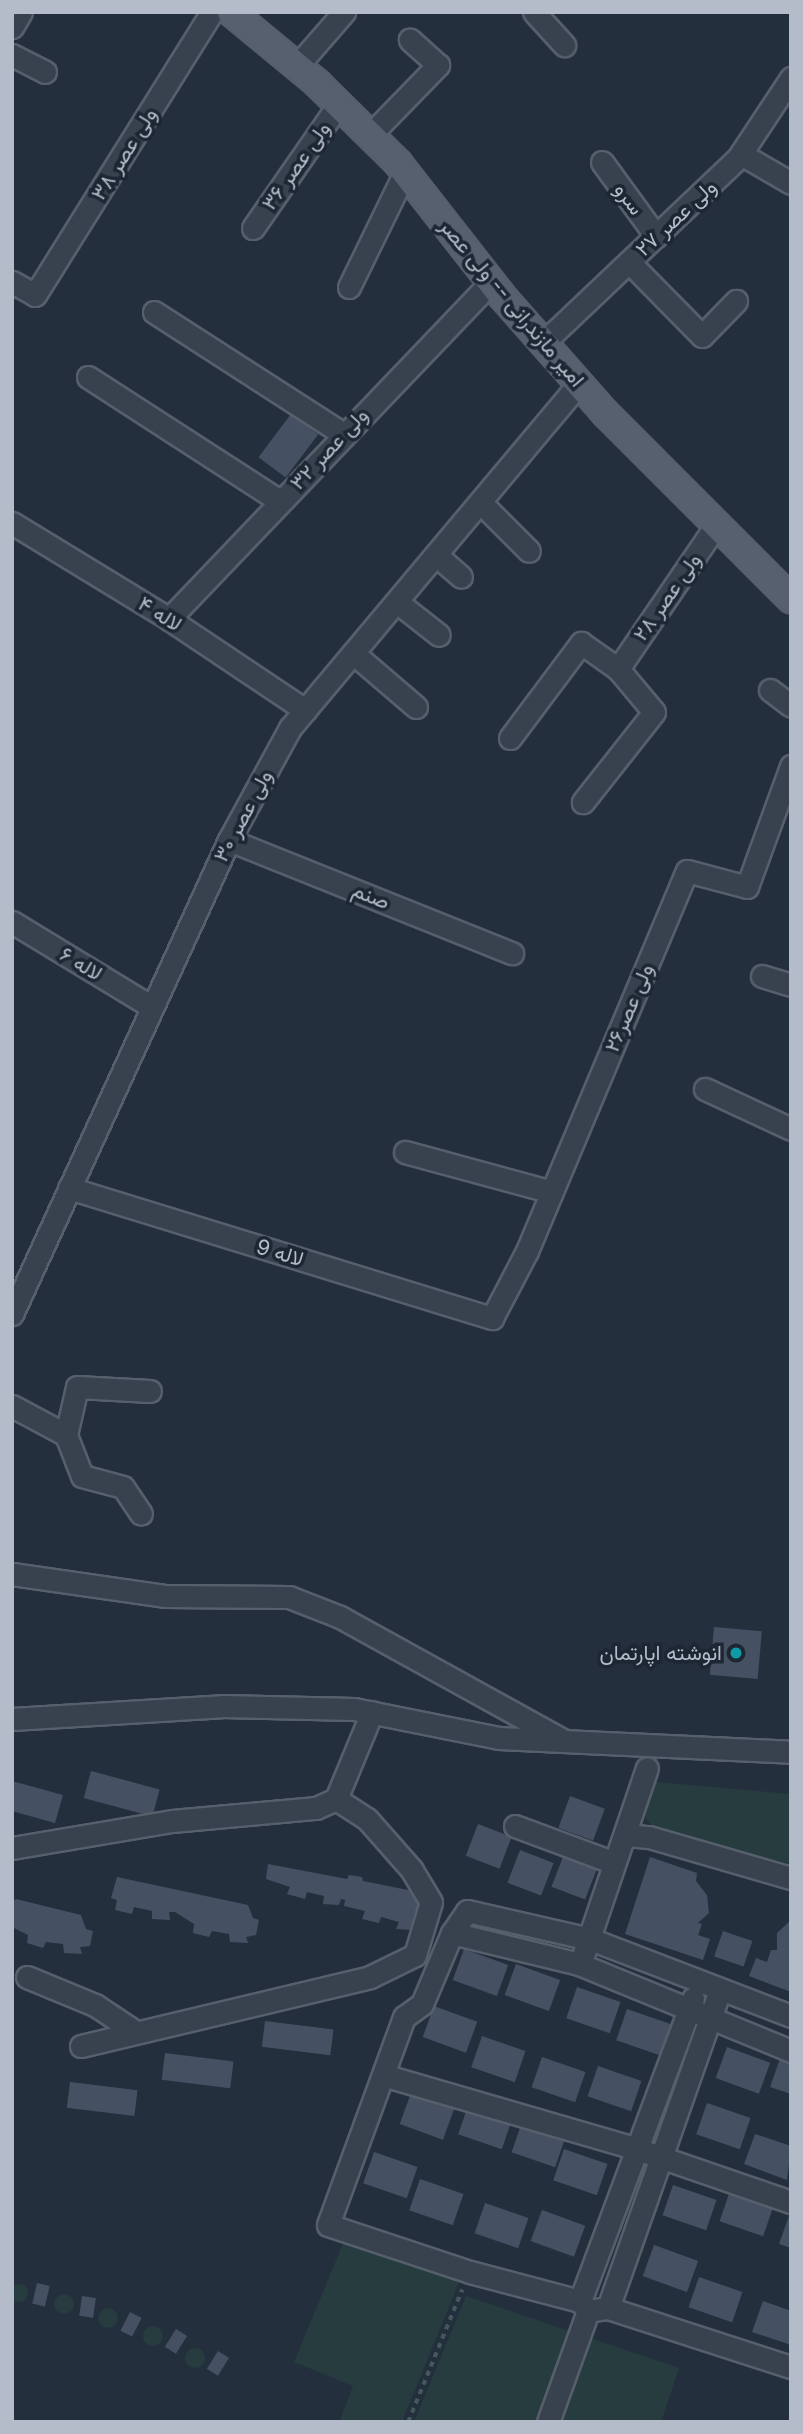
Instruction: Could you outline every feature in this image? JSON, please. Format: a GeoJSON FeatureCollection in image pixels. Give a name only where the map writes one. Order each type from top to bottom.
{"type":"FeatureCollection","features":[{"type":"Feature","properties":{"kind":"main road","name":"امیر مازندرانی -- ولی عصر"},"geometry":{"type":"LineString","coordinates":[[231,12],[297,66],[370,135],[405,172],[491,282],[579,383],[791,599]]}},
{"type":"Feature","properties":{"kind":"street"},"geometry":{"type":"LineString","coordinates":[[12,27],[21,12]]}},
{"type":"Feature","properties":{"kind":"street","name":"ولی عصر ۳۸"},"geometry":{"type":"LineString","coordinates":[[12,282],[36,295],[212,12]]}},
{"type":"Feature","properties":{"kind":"street"},"geometry":{"type":"LineString","coordinates":[[297,66],[344,12]]}},
{"type":"Feature","properties":{"kind":"street"},"geometry":{"type":"LineString","coordinates":[[534,12],[564,45]]}},
{"type":"Feature","properties":{"kind":"street"},"geometry":{"type":"LineString","coordinates":[[370,135],[438,65],[410,40]]}},
{"type":"Feature","properties":{"kind":"street"},"geometry":{"type":"LineString","coordinates":[[12,55],[45,72]]}},
{"type":"Feature","properties":{"kind":"street","name":"ولی عصر ۲۷"},"geometry":{"type":"LineString","coordinates":[[543,343],[741,154],[787,92]]}},
{"type":"Feature","properties":{"kind":"street","name":"ولی عصر ۳۶"},"geometry":{"type":"LineString","coordinates":[[253,228],[339,104]]}},
{"type":"Feature","properties":{"kind":"street"},"geometry":{"type":"LineString","coordinates":[[741,154],[791,183]]}},
{"type":"Feature","properties":{"kind":"street","name":"سرو"},"geometry":{"type":"LineString","coordinates":[[602,162],[656,236]]}},
{"type":"Feature","properties":{"kind":"street"},"geometry":{"type":"LineString","coordinates":[[349,287],[405,172]]}},
{"type":"Feature","properties":{"kind":"street"},"geometry":{"type":"LineString","coordinates":[[629,262],[702,336],[736,301]]}},
{"type":"Feature","properties":{"kind":"street","name":"ولی عصر ۳۲"},"geometry":{"type":"LineString","coordinates":[[169,619],[491,282]]}},
{"type":"Feature","properties":{"kind":"street"},"geometry":{"type":"LineString","coordinates":[[154,312],[343,434]]}},
{"type":"Feature","properties":{"kind":"street"},"geometry":{"type":"LineString","coordinates":[[88,377],[280,501]]}},
{"type":"Feature","properties":{"kind":"street","name":"ولی عصر ۳۰"},"geometry":{"type":"LineString","coordinates":[[12,1314],[150,1006],[229,840],[304,710],[579,383]]}},
{"type":"Feature","properties":{"kind":"street"},"geometry":{"type":"LineString","coordinates":[[480,502],[528,551]]}},
{"type":"Feature","properties":{"kind":"street","name":"لاله ۴"},"geometry":{"type":"LineString","coordinates":[[12,523],[169,619],[304,710]]}},
{"type":"Feature","properties":{"kind":"street","name":"ولی عصر ۲۸"},"geometry":{"type":"LineString","coordinates":[[618,669],[717,524]]}},
{"type":"Feature","properties":{"kind":"street"},"geometry":{"type":"LineString","coordinates":[[436,555],[461,578]]}},
{"type":"Feature","properties":{"kind":"street"},"geometry":{"type":"LineString","coordinates":[[397,602],[439,635]]}},
{"type":"Feature","properties":{"kind":"street"},"geometry":{"type":"LineString","coordinates":[[510,738],[582,643],[618,669],[653,712],[583,802]]}},
{"type":"Feature","properties":{"kind":"street"},"geometry":{"type":"LineString","coordinates":[[353,653],[416,708]]}},
{"type":"Feature","properties":{"kind":"street"},"geometry":{"type":"LineString","coordinates":[[770,690],[791,706]]}},
{"type":"Feature","properties":{"kind":"street","name":"ولی عصر۲۶"},"geometry":{"type":"LineString","coordinates":[[492,1318],[552,1192],[687,871],[747,887],[791,766]]}},
{"type":"Feature","properties":{"kind":"street","name":"صنم"},"geometry":{"type":"LineString","coordinates":[[229,840],[512,953]]}},
{"type":"Feature","properties":{"kind":"street","name":"لاله ۶"},"geometry":{"type":"LineString","coordinates":[[12,922],[150,1006]]}},
{"type":"Feature","properties":{"kind":"street"},"geometry":{"type":"LineString","coordinates":[[762,976],[791,985]]}},
{"type":"Feature","properties":{"kind":"street"},"geometry":{"type":"LineString","coordinates":[[705,1089],[791,1129]]}},
{"type":"Feature","properties":{"kind":"street"},"geometry":{"type":"LineString","coordinates":[[405,1152],[552,1192]]}},
{"type":"Feature","properties":{"kind":"street","name":"لاله 9"},"geometry":{"type":"LineString","coordinates":[[69,1188],[492,1318]]}},
{"type":"Feature","properties":{"kind":"street"},"geometry":{"type":"LineString","coordinates":[[141,1514],[123,1487],[82,1476],[66,1434],[77,1387],[150,1391]]}},
{"type":"Feature","properties":{"kind":"street"},"geometry":{"type":"LineString","coordinates":[[12,1406],[66,1434]]}},
{"type":"Feature","properties":{"kind":"street"},"geometry":{"type":"LineString","coordinates":[[12,1574],[163,1596],[289,1597],[340,1617],[566,1742]]}},
{"type":"Feature","properties":{"kind":"street"},"geometry":{"type":"LineString","coordinates":[[12,1719],[222,1706],[372,1713],[499,1738],[791,1752]]}},
{"type":"Feature","properties":{"kind":"street"},"geometry":{"type":"LineString","coordinates":[[12,1848],[172,1821],[316,1808],[336,1799],[372,1713]]}},
{"type":"Feature","properties":{"kind":"street"},"geometry":{"type":"LineString","coordinates":[[579,1964],[590,1939],[612,1862],[625,1835],[647,1768]]}},
{"type":"Feature","properties":{"kind":"street"},"geometry":{"type":"LineString","coordinates":[[80,2046],[370,1977],[415,1955],[430,1902],[412,1870],[367,1819],[336,1799]]}},
{"type":"Feature","properties":{"kind":"street"},"geometry":{"type":"LineString","coordinates":[[515,1826],[612,1862]]}},
{"type":"Feature","properties":{"kind":"street"},"geometry":{"type":"LineString","coordinates":[[625,1835],[649,1837],[791,1878]]}},
{"type":"Feature","properties":{"kind":"street"},"geometry":{"type":"LineString","coordinates":[[791,2016],[590,1939],[467,1911],[452,1933],[422,2004],[404,2017],[328,2225],[470,2272],[791,2367]]}},
{"type":"Feature","properties":{"kind":"street"},"geometry":{"type":"LineString","coordinates":[[452,1933],[579,1964],[791,2051]]}},
{"type":"Feature","properties":{"kind":"street"},"geometry":{"type":"LineString","coordinates":[[27,1977],[95,2005],[134,2031]]}},
{"type":"Feature","properties":{"kind":"street"},"geometry":{"type":"LineString","coordinates":[[592,2307],[637,2149],[699,1982]]}},
{"type":"Feature","properties":{"kind":"street"},"geometry":{"type":"LineString","coordinates":[[548,2422],[592,2307],[658,2157],[720,1990]]}},
{"type":"Feature","properties":{"kind":"street"},"geometry":{"type":"LineString","coordinates":[[383,2075],[637,2149],[791,2202]]}},
{"type":"Feature","properties":{"kind":"path"},"geometry":{"type":"LineString","coordinates":[[408,2422],[470,2272]]}},
{"type":"Feature","properties":{"kind":"green space"},"geometry":{"type":"Polygon","coordinates":[[[656,1782],[791,1794],[791,1864],[655,1830],[643,1814],[656,1782]]]}},
{"type":"Feature","properties":{"kind":"green space"},"geometry":{"type":"Polygon","coordinates":[[[472,1918],[569,1953],[466,1933],[472,1918]]]}},
{"type":"Feature","properties":{"kind":"green space"},"geometry":{"type":"Polygon","coordinates":[[[347,2234],[460,2280],[402,2422],[339,2422],[353,2386],[294,2362],[347,2234]]]}},
{"type":"Feature","properties":{"kind":"green space"},"geometry":{"type":"Polygon","coordinates":[[[19,2284],[25,2287],[28,2293],[25,2299],[19,2302],[13,2299],[10,2293],[13,2287],[19,2284]]]}},
{"type":"Feature","properties":{"kind":"green space"},"geometry":{"type":"Polygon","coordinates":[[[64,2294],[71,2297],[74,2304],[71,2311],[64,2314],[57,2311],[54,2304],[57,2297],[64,2294]]]}},
{"type":"Feature","properties":{"kind":"green space"},"geometry":{"type":"Polygon","coordinates":[[[466,2296],[679,2368],[661,2422],[414,2422],[466,2296]]]}},
{"type":"Feature","properties":{"kind":"green space"},"geometry":{"type":"Polygon","coordinates":[[[108,2308],[115,2311],[118,2318],[115,2325],[108,2328],[101,2325],[98,2318],[101,2311],[108,2308]]]}},
{"type":"Feature","properties":{"kind":"green space"},"geometry":{"type":"Polygon","coordinates":[[[153,2326],[160,2329],[163,2336],[160,2343],[153,2346],[146,2343],[143,2336],[146,2329],[153,2326]]]}},
{"type":"Feature","properties":{"kind":"green space"},"geometry":{"type":"Polygon","coordinates":[[[195,2348],[202,2351],[205,2358],[202,2365],[195,2368],[188,2365],[185,2358],[188,2351],[195,2348]]]}},
{"type":"Feature","properties":{"kind":"building"},"geometry":{"type":"Polygon","coordinates":[[[291,414],[318,434],[286,478],[259,457],[291,414]]]}},
{"type":"Feature","properties":{"kind":"building","name":"انوشته اپارتمان"},"geometry":{"type":"Polygon","coordinates":[[[714,1627],[762,1631],[758,1679],[710,1675],[714,1627]]]}},
{"type":"Feature","properties":{"kind":"building"},"geometry":{"type":"Polygon","coordinates":[[[91,1771],[160,1789],[152,1816],[84,1798],[91,1771]]]}},
{"type":"Feature","properties":{"kind":"building"},"geometry":{"type":"Polygon","coordinates":[[[12,1781],[63,1795],[55,1823],[12,1811],[12,1781]]]}},
{"type":"Feature","properties":{"kind":"building"},"geometry":{"type":"Polygon","coordinates":[[[570,1796],[605,1809],[593,1841],[558,1828],[570,1796]]]}},
{"type":"Feature","properties":{"kind":"building"},"geometry":{"type":"Polygon","coordinates":[[[478,1824],[512,1837],[499,1869],[466,1856],[478,1824]]]}},
{"type":"Feature","properties":{"kind":"building"},"geometry":{"type":"Polygon","coordinates":[[[520,1850],[554,1863],[541,1896],[507,1883],[520,1850]]]}},
{"type":"Feature","properties":{"kind":"building"},"geometry":{"type":"Polygon","coordinates":[[[564,1854],[598,1867],[585,1900],[551,1887],[564,1854]]]}},
{"type":"Feature","properties":{"kind":"building"},"geometry":{"type":"Polygon","coordinates":[[[650,1857],[697,1873],[696,1881],[707,1895],[709,1913],[698,1923],[702,1924],[698,1935],[710,1939],[703,1960],[625,1934],[650,1857]]]}},
{"type":"Feature","properties":{"kind":"building"},"geometry":{"type":"Polygon","coordinates":[[[268,1864],[347,1879],[349,1875],[362,1877],[363,1881],[413,1891],[418,1905],[425,1907],[421,1921],[412,1923],[414,1930],[396,1929],[399,1922],[381,1917],[379,1923],[362,1919],[365,1911],[344,1906],[345,1900],[341,1899],[339,1905],[323,1904],[324,1896],[307,1892],[305,1899],[287,1894],[290,1887],[266,1879],[268,1864]]]}},
{"type":"Feature","properties":{"kind":"building"},"geometry":{"type":"Polygon","coordinates":[[[117,1877],[248,1905],[253,1918],[259,1920],[256,1935],[246,1937],[248,1943],[230,1942],[229,1934],[212,1931],[209,1937],[193,1933],[194,1924],[175,1912],[169,1912],[170,1920],[152,1919],[152,1911],[134,1907],[132,1914],[115,1910],[117,1900],[111,1898],[117,1877]]]}},
{"type":"Feature","properties":{"kind":"building"},"geometry":{"type":"Polygon","coordinates":[[[16,1899],[81,1915],[86,1929],[93,1931],[90,1946],[80,1947],[82,1954],[64,1953],[63,1944],[46,1942],[43,1948],[27,1943],[28,1935],[12,1927],[12,1902],[16,1899]]]}},
{"type":"Feature","properties":{"kind":"building"},"geometry":{"type":"Polygon","coordinates":[[[791,1920],[791,1992],[749,1976],[756,1958],[767,1962],[771,1950],[777,1950],[777,1933],[791,1920]]]}},
{"type":"Feature","properties":{"kind":"building"},"geometry":{"type":"Polygon","coordinates":[[[723,1931],[752,1941],[744,1967],[714,1957],[723,1931]]]}},
{"type":"Feature","properties":{"kind":"building"},"geometry":{"type":"Polygon","coordinates":[[[464,1949],[508,1965],[497,1996],[453,1980],[464,1949]]]}},
{"type":"Feature","properties":{"kind":"building"},"geometry":{"type":"Polygon","coordinates":[[[516,1964],[560,1980],[549,2011],[505,1995],[516,1964]]]}},
{"type":"Feature","properties":{"kind":"building"},"geometry":{"type":"Polygon","coordinates":[[[577,1987],[620,2002],[610,2033],[566,2018],[577,1987]]]}},
{"type":"Feature","properties":{"kind":"building"},"geometry":{"type":"Polygon","coordinates":[[[434,2006],[477,2022],[466,2053],[423,2037],[434,2006]]]}},
{"type":"Feature","properties":{"kind":"building"},"geometry":{"type":"Polygon","coordinates":[[[627,2009],[670,2024],[660,2055],[616,2040],[627,2009]]]}},
{"type":"Feature","properties":{"kind":"building"},"geometry":{"type":"Polygon","coordinates":[[[265,2021],[333,2029],[330,2055],[262,2047],[265,2021]]]}},
{"type":"Feature","properties":{"kind":"building"},"geometry":{"type":"Polygon","coordinates":[[[482,2036],[525,2051],[515,2082],[471,2067],[482,2036]]]}},
{"type":"Feature","properties":{"kind":"building"},"geometry":{"type":"Polygon","coordinates":[[[727,2047],[770,2063],[759,2094],[716,2078],[727,2047]]]}},
{"type":"Feature","properties":{"kind":"building"},"geometry":{"type":"Polygon","coordinates":[[[165,2053],[233,2061],[230,2088],[162,2080],[165,2053]]]}},
{"type":"Feature","properties":{"kind":"building"},"geometry":{"type":"Polygon","coordinates":[[[781,2056],[791,2059],[791,2094],[770,2087],[781,2056]]]}},
{"type":"Feature","properties":{"kind":"building"},"geometry":{"type":"Polygon","coordinates":[[[542,2057],[585,2072],[575,2102],[532,2087],[542,2057]]]}},
{"type":"Feature","properties":{"kind":"building"},"geometry":{"type":"Polygon","coordinates":[[[598,2066],[641,2081],[631,2111],[588,2096],[598,2066]]]}},
{"type":"Feature","properties":{"kind":"building"},"geometry":{"type":"Polygon","coordinates":[[[70,2082],[137,2090],[134,2116],[67,2108],[70,2082]]]}},
{"type":"Feature","properties":{"kind":"building"},"geometry":{"type":"Polygon","coordinates":[[[411,2093],[454,2109],[443,2140],[400,2124],[411,2093]]]}},
{"type":"Feature","properties":{"kind":"building"},"geometry":{"type":"Polygon","coordinates":[[[469,2103],[512,2118],[502,2149],[458,2134],[469,2103]]]}},
{"type":"Feature","properties":{"kind":"building"},"geometry":{"type":"Polygon","coordinates":[[[707,2103],[750,2118],[740,2149],[696,2134],[707,2103]]]}},
{"type":"Feature","properties":{"kind":"building"},"geometry":{"type":"Polygon","coordinates":[[[522,2122],[565,2137],[555,2167],[512,2152],[522,2122]]]}},
{"type":"Feature","properties":{"kind":"building"},"geometry":{"type":"Polygon","coordinates":[[[755,2134],[791,2146],[787,2180],[744,2164],[755,2134]]]}},
{"type":"Feature","properties":{"kind":"building"},"geometry":{"type":"Polygon","coordinates":[[[564,2149],[607,2164],[597,2195],[553,2180],[564,2149]]]}},
{"type":"Feature","properties":{"kind":"building"},"geometry":{"type":"Polygon","coordinates":[[[374,2152],[417,2167],[407,2198],[363,2183],[374,2152]]]}},
{"type":"Feature","properties":{"kind":"building"},"geometry":{"type":"Polygon","coordinates":[[[420,2179],[463,2194],[453,2225],[409,2210],[420,2179]]]}},
{"type":"Feature","properties":{"kind":"building"},"geometry":{"type":"Polygon","coordinates":[[[673,2185],[716,2200],[706,2230],[663,2215],[673,2185]]]}},
{"type":"Feature","properties":{"kind":"building"},"geometry":{"type":"Polygon","coordinates":[[[730,2191],[773,2206],[763,2236],[720,2221],[730,2191]]]}},
{"type":"Feature","properties":{"kind":"building"},"geometry":{"type":"Polygon","coordinates":[[[485,2203],[528,2218],[518,2248],[475,2233],[485,2203]]]}},
{"type":"Feature","properties":{"kind":"building"},"geometry":{"type":"Polygon","coordinates":[[[542,2210],[585,2226],[574,2257],[531,2241],[542,2210]]]}},
{"type":"Feature","properties":{"kind":"building"},"geometry":{"type":"Polygon","coordinates":[[[791,2213],[791,2248],[779,2244],[791,2213]]]}},
{"type":"Feature","properties":{"kind":"building"},"geometry":{"type":"Polygon","coordinates":[[[654,2245],[698,2261],[687,2292],[643,2276],[654,2245]]]}},
{"type":"Feature","properties":{"kind":"building"},"geometry":{"type":"Polygon","coordinates":[[[699,2277],[742,2292],[732,2322],[689,2307],[699,2277]]]}},
{"type":"Feature","properties":{"kind":"building"},"geometry":{"type":"Polygon","coordinates":[[[37,2283],[50,2286],[45,2306],[32,2303],[37,2283]]]}},
{"type":"Feature","properties":{"kind":"building"},"geometry":{"type":"Polygon","coordinates":[[[82,2296],[96,2298],[93,2318],[79,2316],[82,2296]]]}},
{"type":"Feature","properties":{"kind":"building"},"geometry":{"type":"Polygon","coordinates":[[[763,2301],[791,2311],[791,2345],[752,2332],[763,2301]]]}},
{"type":"Feature","properties":{"kind":"building"},"geometry":{"type":"Polygon","coordinates":[[[130,2312],[142,2318],[132,2337],[120,2331],[130,2312]]]}},
{"type":"Feature","properties":{"kind":"building"},"geometry":{"type":"Polygon","coordinates":[[[176,2329],[187,2336],[176,2354],[165,2347],[176,2329]]]}},
{"type":"Feature","properties":{"kind":"building"},"geometry":{"type":"Polygon","coordinates":[[[218,2351],[229,2358],[218,2376],[207,2369],[218,2351]]]}},
{"type":"Feature","properties":{"kind":"place","name":"انوشته اپارتمان"},"geometry":{"type":"Point","coordinates":[736,1653]}}]}
